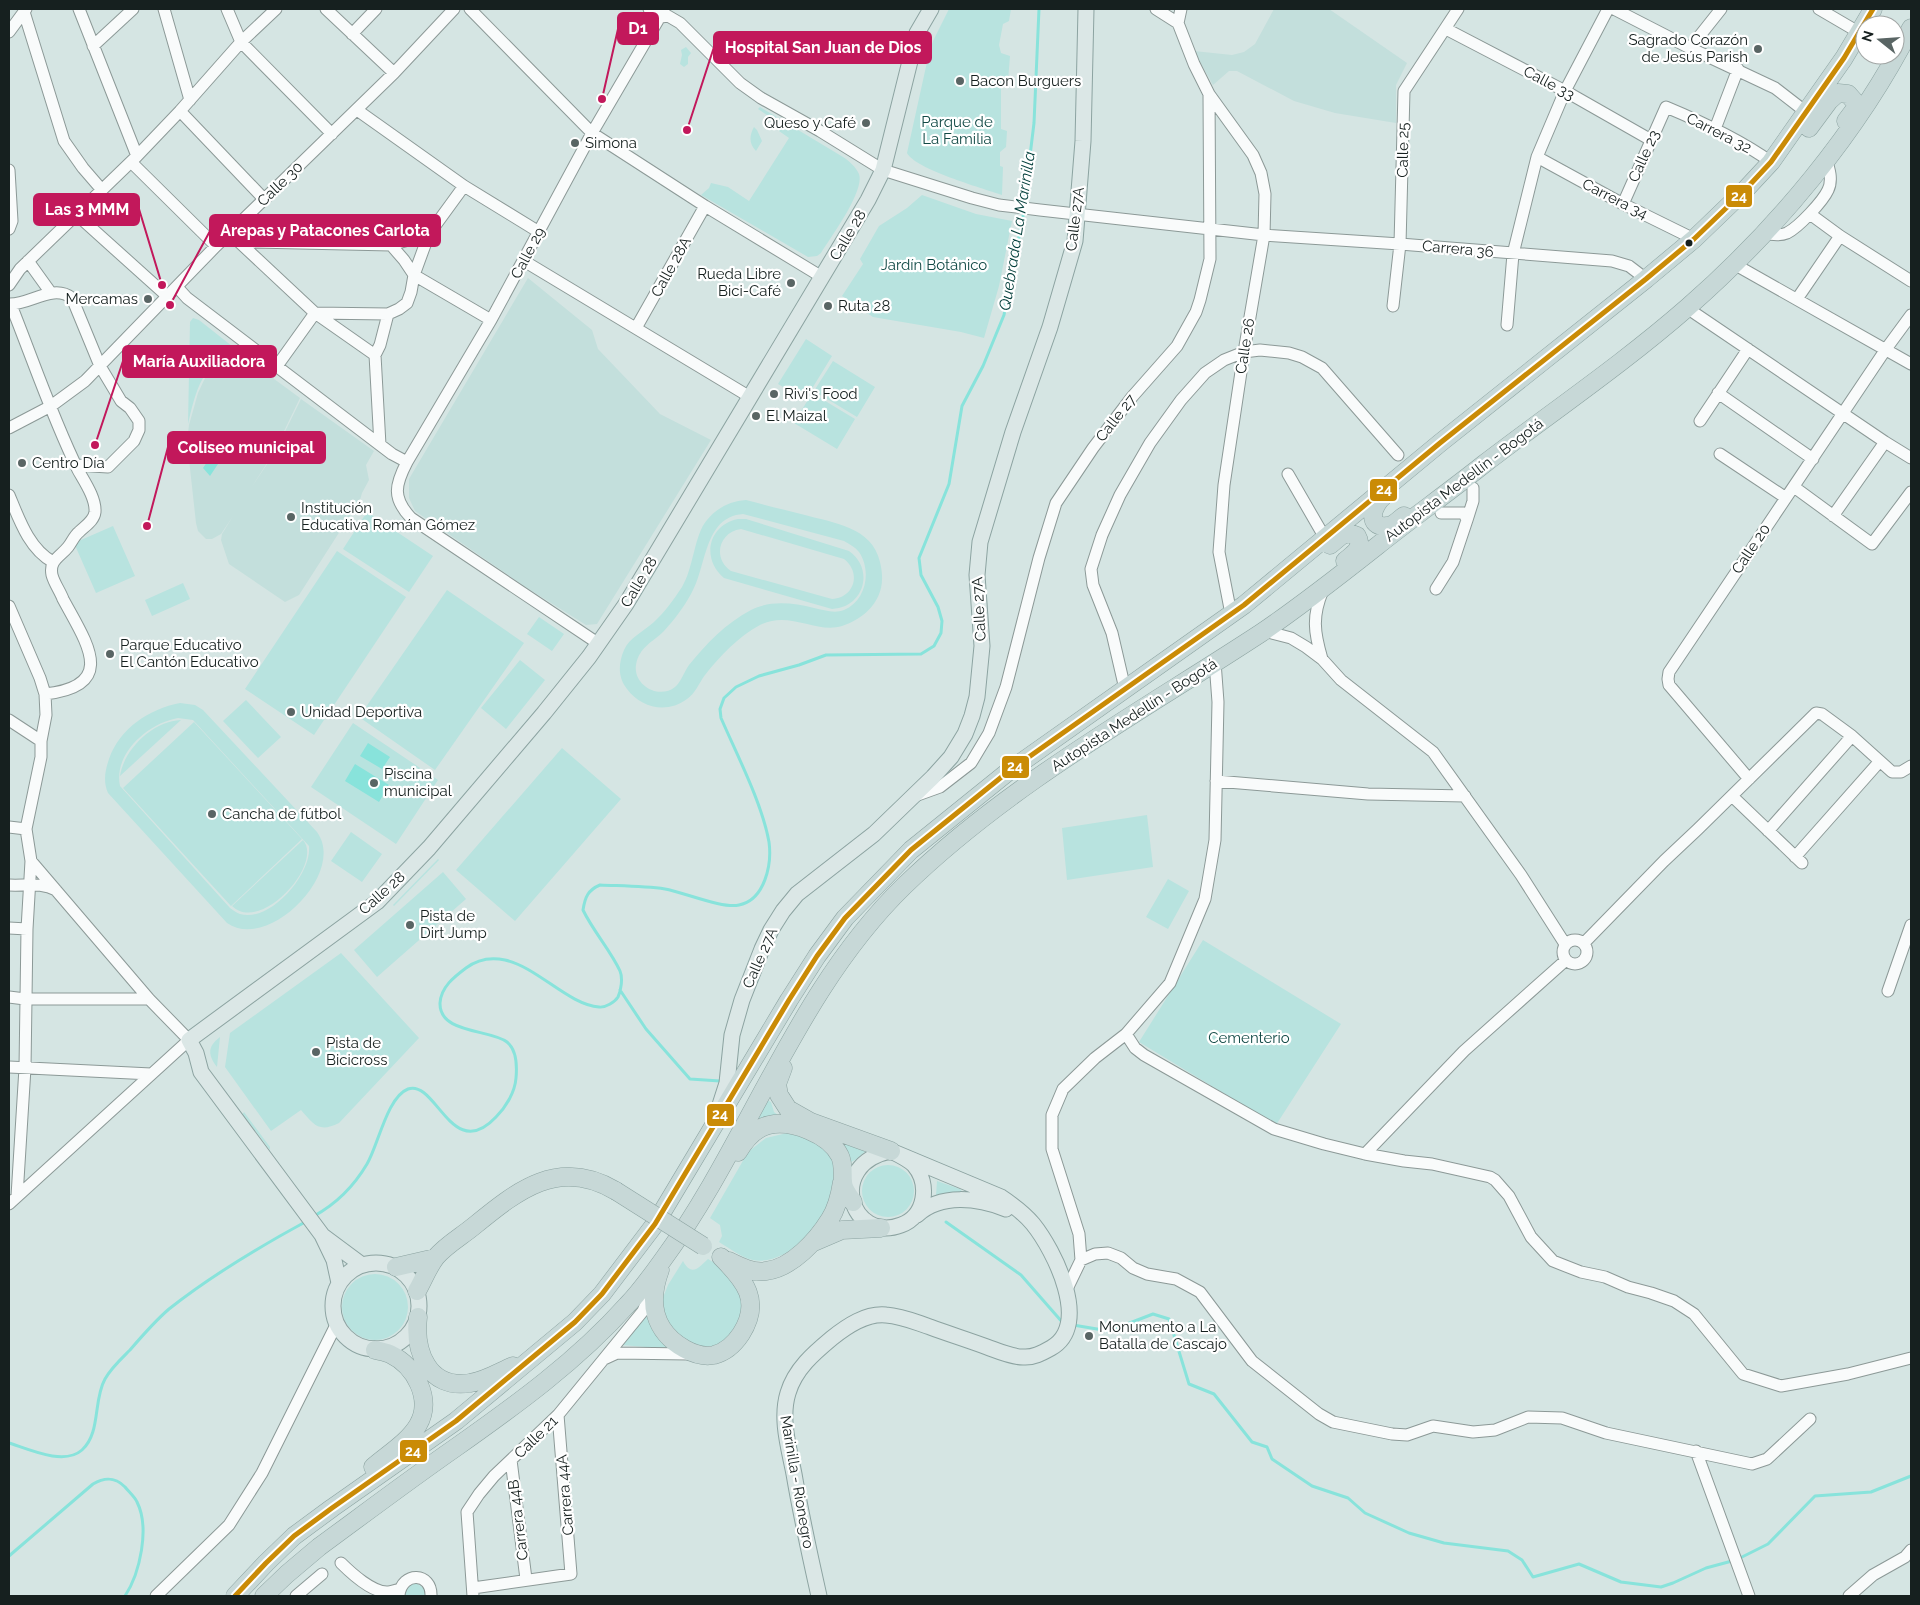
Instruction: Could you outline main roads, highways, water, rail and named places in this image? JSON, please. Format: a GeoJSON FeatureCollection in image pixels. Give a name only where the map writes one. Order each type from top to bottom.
{"type":"FeatureCollection","features":[{"type":"Feature","properties":{"kind":"highway","name":"Autopista Medellín - Bogotá"},"geometry":{"type":"LineString","coordinates":[[236,1596],[294,1536],[456,1421],[574,1322],[602,1294],[655,1224],[817,956],[844,918],[911,850],[936,828],[1017,766],[1238,610],[1440,442],[1694,239],[1719,217],[1765,169],[1860,33],[1873,9]]}},
{"type":"Feature","properties":{"kind":"highway","name":"Autopista Medellín - Bogotá"},"geometry":{"type":"LineString","coordinates":[[264,1596],[319,1547],[530,1395],[629,1304],[664,1258],[711,1185],[795,1033],[827,981],[858,938],[901,889],[931,861],[1025,786],[1259,634],[1323,590],[1687,308],[1734,264],[1793,201],[1854,123],[1893,64],[1911,28]]}},
{"type":"Feature","properties":{"kind":"highway"},"geometry":{"type":"LineString","coordinates":[[1765,169],[1772,171],[1780,166],[1833,97],[1843,92],[1852,97],[1855,102],[1855,109],[1851,116],[1791,192],[1784,203],[1780,215]]}},
{"type":"Feature","properties":{"kind":"highway"},"geometry":{"type":"LineString","coordinates":[[1440,442],[1426,461],[1378,500],[1372,512],[1376,522],[1382,526],[1392,525],[1488,451],[1499,444],[1522,435]]}},
{"type":"Feature","properties":{"kind":"highway"},"geometry":{"type":"LineString","coordinates":[[1238,610],[1259,602],[1342,535],[1354,533],[1359,538],[1360,545],[1355,553],[1264,626],[1259,634]]}},
{"type":"Feature","properties":{"kind":"highway"},"geometry":{"type":"LineString","coordinates":[[795,1033],[795,1045],[777,1084],[783,1103],[794,1114],[810,1122],[891,1151]]}},
{"type":"Feature","properties":{"kind":"highway"},"geometry":{"type":"LineString","coordinates":[[417,1291],[436,1258],[507,1199],[529,1186],[554,1178],[575,1178],[593,1181],[616,1191],[721,1257],[750,1270],[765,1271],[779,1268],[793,1260],[831,1218],[846,1191],[844,1167],[834,1146],[820,1136],[801,1128],[783,1124],[769,1125],[756,1131],[744,1142],[728,1168],[711,1185]]}},
{"type":"Feature","properties":{"kind":"highway"},"geometry":{"type":"LineString","coordinates":[[807,1246],[842,1230],[881,1228]]}},
{"type":"Feature","properties":{"kind":"highway"},"geometry":{"type":"LineString","coordinates":[[664,1258],[655,1284],[654,1304],[659,1325],[674,1342],[695,1354],[714,1355],[730,1347],[749,1318],[751,1309],[748,1289],[744,1282],[721,1257]]}},
{"type":"Feature","properties":{"kind":"highway"},"geometry":{"type":"LineString","coordinates":[[396,1267],[436,1258]]}},
{"type":"Feature","properties":{"kind":"highway"},"geometry":{"type":"LineString","coordinates":[[418,1317],[416,1331],[420,1354],[424,1363],[434,1373],[447,1381],[462,1384],[480,1381],[532,1358]]}},
{"type":"Feature","properties":{"kind":"highway"},"geometry":{"type":"LineString","coordinates":[[332,1508],[367,1472],[412,1432],[423,1414],[423,1394],[415,1377],[390,1354],[375,1350]]}},
{"type":"Feature","properties":{"kind":"main road","name":"Calle 28"},"geometry":{"type":"LineString","coordinates":[[319,1231],[201,1072],[196,1053],[189,1040],[377,902],[429,848],[599,644],[631,595],[860,215],[883,170],[912,48],[917,33],[931,9]]}},
{"type":"Feature","properties":{"kind":"main road","name":"Calle 27A"},"geometry":{"type":"LineString","coordinates":[[712,1131],[727,1083],[732,1035],[752,973],[770,930],[797,894],[874,834],[951,757],[965,734],[977,698],[982,646],[977,575],[980,542],[1014,432],[1050,328],[1075,241],[1083,141],[1086,9]]}},
{"type":"Feature","properties":{"kind":"main road"},"geometry":{"type":"LineString","coordinates":[[891,1151],[912,1164],[920,1173],[924,1185],[924,1197],[920,1209],[912,1219]]}},
{"type":"Feature","properties":{"kind":"main road"},"geometry":{"type":"LineString","coordinates":[[891,1151],[1001,1197],[1016,1207],[1033,1224],[1011,1211],[992,1203],[955,1199],[925,1207],[912,1219],[898,1226],[881,1228],[864,1219],[846,1191],[858,1169],[867,1161],[875,1156],[891,1151]]}},
{"type":"Feature","properties":{"kind":"main road","name":"Marinilla - Rionegro"},"geometry":{"type":"LineString","coordinates":[[820,1596],[786,1432],[784,1408],[794,1378],[808,1359],[846,1327],[868,1317],[884,1314],[900,1316],[992,1349],[1023,1357],[1039,1355],[1056,1345],[1069,1324],[1066,1291],[1049,1249],[1033,1224]]}},
{"type":"Feature","properties":{"kind":"main road"},"geometry":{"type":"LineString","coordinates":[[319,1231],[362,1264]]}},
{"type":"Feature","properties":{"kind":"main road"},"geometry":{"type":"LineString","coordinates":[[319,1231],[334,1260],[339,1283]]}},
{"type":"Feature","properties":{"kind":"main road"},"geometry":{"type":"LineString","coordinates":[[374,1262],[396,1267],[412,1281],[417,1291],[420,1304],[418,1317],[413,1329],[406,1338],[386,1349],[363,1348],[352,1343],[343,1335],[336,1324],[333,1303],[339,1283],[349,1272],[362,1264],[374,1262]]}},
{"type":"Feature","properties":{"kind":"water"},"geometry":{"type":"Polygon","coordinates":[[[216,449],[224,455],[210,476],[203,468],[216,449]]]}},
{"type":"Feature","properties":{"kind":"water"},"geometry":{"type":"Polygon","coordinates":[[[368,743],[390,757],[382,769],[360,756],[368,743]]]}},
{"type":"Feature","properties":{"kind":"water"},"geometry":{"type":"Polygon","coordinates":[[[355,764],[389,785],[379,802],[345,781],[355,764]]]}},
{"type":"Feature","properties":{"kind":"waterway","name":"Quebrada La Marinilla"},"geometry":{"type":"LineString","coordinates":[[1024,205],[1034,123],[1039,9]]}},
{"type":"Feature","properties":{"kind":"waterway","name":"Quebrada La Marinilla"},"geometry":{"type":"LineString","coordinates":[[314,1216],[337,1200],[356,1180],[371,1156],[394,1102],[408,1089],[418,1089],[456,1126],[468,1131],[481,1129],[503,1109],[514,1089],[516,1059],[513,1049],[507,1042],[499,1038],[456,1026],[442,1013],[440,1003],[443,992],[453,979],[466,968],[485,960],[505,960],[529,970],[576,1000],[588,1005],[604,1007],[618,997],[621,988],[621,977],[616,963],[583,910],[586,898],[593,889],[600,885],[657,888],[732,906],[748,902],[761,889],[768,870],[769,842],[755,795],[721,718],[720,709],[724,698],[736,687],[759,676],[826,655],[921,654],[934,646],[941,633],[942,621],[938,607],[921,575],[919,558],[949,484],[962,406],[983,366],[1004,315],[1024,211]]}},
{"type":"Feature","properties":{"kind":"waterway"},"geometry":{"type":"LineString","coordinates":[[620,990],[646,1029],[690,1079],[720,1081]]}},
{"type":"Feature","properties":{"kind":"waterway","name":"Quebrada La Marinilla"},"geometry":{"type":"LineString","coordinates":[[9,1443],[46,1455],[56,1456],[74,1455],[82,1450],[92,1435],[101,1387],[105,1379],[113,1367],[154,1324],[169,1309],[219,1273],[307,1221]]}},
{"type":"Feature","properties":{"kind":"waterway"},"geometry":{"type":"LineString","coordinates":[[946,1222],[1021,1275],[1063,1323]]}},
{"type":"Feature","properties":{"kind":"waterway"},"geometry":{"type":"LineString","coordinates":[[1073,1325],[1109,1331],[1153,1314],[1169,1319],[1189,1384],[1214,1394],[1252,1442],[1267,1447],[1272,1459],[1312,1486],[1348,1498],[1365,1513],[1409,1533],[1444,1543],[1508,1551],[1522,1560],[1533,1577],[1579,1564],[1621,1582],[1661,1587],[1706,1568],[1732,1561]]}},
{"type":"Feature","properties":{"kind":"waterway"},"geometry":{"type":"LineString","coordinates":[[1738,1559],[1768,1544],[1815,1496],[1871,1492],[1911,1476]]}},
{"type":"Feature","properties":{"kind":"waterway","name":"Quebrada La Marinilla"},"geometry":{"type":"LineString","coordinates":[[9,1556],[93,1484],[106,1479],[117,1481],[136,1500],[143,1524],[142,1550],[139,1563],[125,1596]]}},
{"type":"Feature","properties":{"kind":"place","name":"Sagrado Corazón de Jesús Parish"},"geometry":{"type":"Point","coordinates":[1758,49]}},
{"type":"Feature","properties":{"kind":"place","name":"Bacon Burguers"},"geometry":{"type":"Point","coordinates":[960,81]}},
{"type":"Feature","properties":{"kind":"place","name":"D1"},"geometry":{"type":"Point","coordinates":[602,99]}},
{"type":"Feature","properties":{"kind":"place","name":"Queso y Café"},"geometry":{"type":"Point","coordinates":[866,123]}},
{"type":"Feature","properties":{"kind":"place","name":"Hospital San Juan de Dios"},"geometry":{"type":"Point","coordinates":[687,130]}},
{"type":"Feature","properties":{"kind":"place","name":"Simona"},"geometry":{"type":"Point","coordinates":[575,143]}},
{"type":"Feature","properties":{"kind":"place","name":"Rueda Libre Bici-Café"},"geometry":{"type":"Point","coordinates":[791,283]}},
{"type":"Feature","properties":{"kind":"place","name":"Las 3 MMM"},"geometry":{"type":"Point","coordinates":[162,285]}},
{"type":"Feature","properties":{"kind":"place","name":"Mercamas"},"geometry":{"type":"Point","coordinates":[148,299]}},
{"type":"Feature","properties":{"kind":"place","name":"Arepas y Patacones Carlota"},"geometry":{"type":"Point","coordinates":[170,305]}},
{"type":"Feature","properties":{"kind":"place","name":"Ruta 28"},"geometry":{"type":"Point","coordinates":[828,306]}},
{"type":"Feature","properties":{"kind":"place","name":"Rivi's Food"},"geometry":{"type":"Point","coordinates":[774,394]}},
{"type":"Feature","properties":{"kind":"place","name":"El Maizal"},"geometry":{"type":"Point","coordinates":[756,416]}},
{"type":"Feature","properties":{"kind":"place","name":"María Auxiliadora"},"geometry":{"type":"Point","coordinates":[95,445]}},
{"type":"Feature","properties":{"kind":"place","name":"Centro Día"},"geometry":{"type":"Point","coordinates":[22,463]}},
{"type":"Feature","properties":{"kind":"place","name":"Institución Educativa Román Gómez"},"geometry":{"type":"Point","coordinates":[291,517]}},
{"type":"Feature","properties":{"kind":"place","name":"Coliseo municipal"},"geometry":{"type":"Point","coordinates":[147,526]}},
{"type":"Feature","properties":{"kind":"place","name":"Parque Educativo El Cantón Educativo"},"geometry":{"type":"Point","coordinates":[110,654]}},
{"type":"Feature","properties":{"kind":"place","name":"Unidad Deportiva"},"geometry":{"type":"Point","coordinates":[291,712]}},
{"type":"Feature","properties":{"kind":"place","name":"Piscina municipal"},"geometry":{"type":"Point","coordinates":[374,783]}},
{"type":"Feature","properties":{"kind":"place","name":"Cancha de fútbol"},"geometry":{"type":"Point","coordinates":[212,814]}},
{"type":"Feature","properties":{"kind":"place","name":"Pista de Dirt Jump"},"geometry":{"type":"Point","coordinates":[410,925]}},
{"type":"Feature","properties":{"kind":"place","name":"Pista de Bicicross"},"geometry":{"type":"Point","coordinates":[316,1052]}},
{"type":"Feature","properties":{"kind":"place","name":"Monumento a La Batalla de Cascajo"},"geometry":{"type":"Point","coordinates":[1089,1336]}},
{"type":"Feature","properties":{"kind":"park label","name":"Parque de La Familia"},"geometry":{"type":"Point","coordinates":[957,130]}},
{"type":"Feature","properties":{"kind":"park label","name":"Jardín Botánico"},"geometry":{"type":"Point","coordinates":[934,265]}},
{"type":"Feature","properties":{"kind":"park label","name":"Cementerio"},"geometry":{"type":"Point","coordinates":[1249,1038]}}]}
